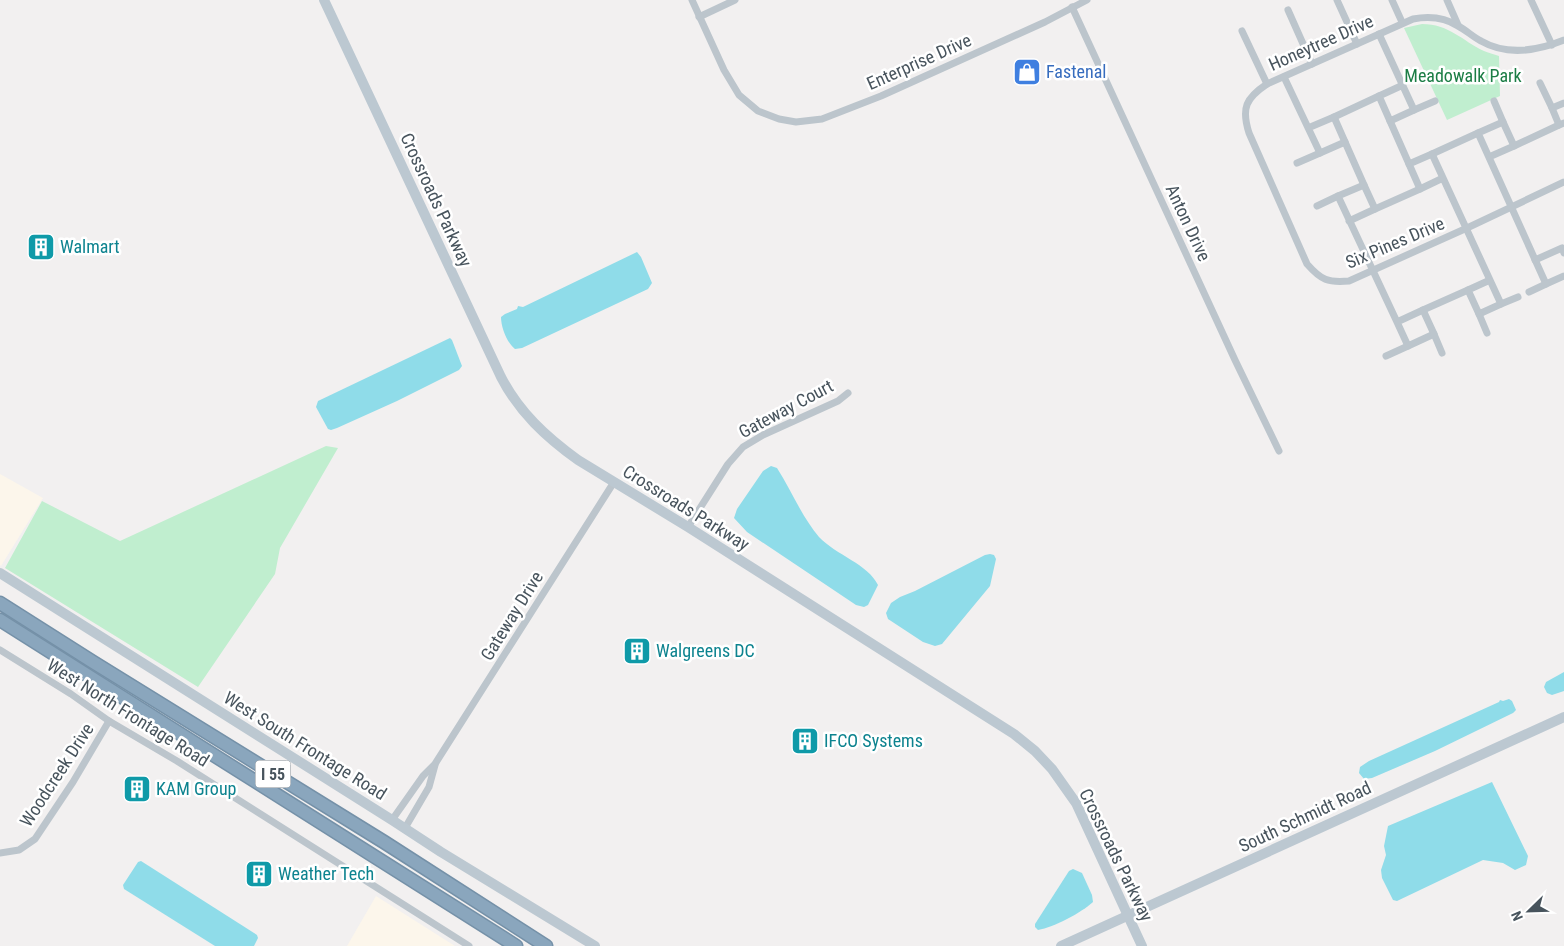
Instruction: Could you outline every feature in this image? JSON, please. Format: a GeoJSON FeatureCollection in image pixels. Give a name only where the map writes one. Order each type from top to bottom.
{"type":"FeatureCollection","features":[{"type":"Feature","properties":{"kind":"highway","name":"I 55"},"geometry":{"type":"LineString","coordinates":[[0,603],[384,842],[546,946]]}},
{"type":"Feature","properties":{"kind":"highway","name":"I 55"},"geometry":{"type":"LineString","coordinates":[[0,620],[511,944]]}},
{"type":"Feature","properties":{"kind":"street","name":"Crossroads Parkway"},"geometry":{"type":"LineString","coordinates":[[324,0],[449,269],[508,389],[520,408],[554,443],[578,460],[688,527],[1014,734],[1034,751],[1052,769],[1076,803],[1142,946]]}},
{"type":"Feature","properties":{"kind":"street"},"geometry":{"type":"LineString","coordinates":[[692,0],[699,17],[735,0]]}},
{"type":"Feature","properties":{"kind":"street","name":"Enterprise Drive"},"geometry":{"type":"LineString","coordinates":[[699,17],[730,83],[739,95],[758,111],[778,119],[796,122],[822,119],[881,96],[1044,22],[1087,0]]}},
{"type":"Feature","properties":{"kind":"street"},"geometry":{"type":"LineString","coordinates":[[1337,0],[1357,44]]}},
{"type":"Feature","properties":{"kind":"street"},"geometry":{"type":"LineString","coordinates":[[1392,0],[1402,22]]}},
{"type":"Feature","properties":{"kind":"street"},"geometry":{"type":"LineString","coordinates":[[1447,0],[1458,26]]}},
{"type":"Feature","properties":{"kind":"street"},"geometry":{"type":"LineString","coordinates":[[1531,0],[1552,45]]}},
{"type":"Feature","properties":{"kind":"street","name":"Anton Drive"},"geometry":{"type":"LineString","coordinates":[[1072,7],[1279,451]]}},
{"type":"Feature","properties":{"kind":"street"},"geometry":{"type":"LineString","coordinates":[[1288,10],[1312,64]]}},
{"type":"Feature","properties":{"kind":"street","name":"Honeytree Drive"},"geometry":{"type":"LineString","coordinates":[[1277,197],[1245,121],[1248,99],[1267,84],[1413,18],[1432,17],[1449,21],[1481,42],[1503,49],[1527,51],[1564,40]]}},
{"type":"Feature","properties":{"kind":"street"},"geometry":{"type":"LineString","coordinates":[[1242,31],[1267,84]]}},
{"type":"Feature","properties":{"kind":"street"},"geometry":{"type":"LineString","coordinates":[[1379,34],[1414,110]]}},
{"type":"Feature","properties":{"kind":"street"},"geometry":{"type":"LineString","coordinates":[[1284,77],[1320,153]]}},
{"type":"Feature","properties":{"kind":"street"},"geometry":{"type":"LineString","coordinates":[[1489,157],[1562,124],[1540,83]]}},
{"type":"Feature","properties":{"kind":"street"},"geometry":{"type":"LineString","coordinates":[[1308,128],[1403,85]]}},
{"type":"Feature","properties":{"kind":"street"},"geometry":{"type":"LineString","coordinates":[[1379,96],[1420,189]]}},
{"type":"Feature","properties":{"kind":"street"},"geometry":{"type":"LineString","coordinates":[[1390,121],[1435,101]]}},
{"type":"Feature","properties":{"kind":"street"},"geometry":{"type":"LineString","coordinates":[[1494,101],[1514,146]]}},
{"type":"Feature","properties":{"kind":"street"},"geometry":{"type":"LineString","coordinates":[[1552,108],[1564,103]]}},
{"type":"Feature","properties":{"kind":"street"},"geometry":{"type":"LineString","coordinates":[[1334,117],[1375,209]]}},
{"type":"Feature","properties":{"kind":"street"},"geometry":{"type":"LineString","coordinates":[[1409,164],[1503,122]]}},
{"type":"Feature","properties":{"kind":"street"},"geometry":{"type":"LineString","coordinates":[[1478,133],[1546,284]]}},
{"type":"Feature","properties":{"kind":"street"},"geometry":{"type":"LineString","coordinates":[[1298,163],[1345,142]]}},
{"type":"Feature","properties":{"kind":"street"},"geometry":{"type":"LineString","coordinates":[[1432,154],[1501,304]]}},
{"type":"Feature","properties":{"kind":"street"},"geometry":{"type":"LineString","coordinates":[[1349,221],[1443,178]]}},
{"type":"Feature","properties":{"kind":"street","name":"Six Pines Drive"},"geometry":{"type":"LineString","coordinates":[[1277,197],[1307,264],[1325,280],[1336,282],[1349,281],[1372,271],[1512,208],[1564,182]]}},
{"type":"Feature","properties":{"kind":"street"},"geometry":{"type":"LineString","coordinates":[[1317,206],[1364,185]]}},
{"type":"Feature","properties":{"kind":"street"},"geometry":{"type":"LineString","coordinates":[[1338,196],[1408,346]]}},
{"type":"Feature","properties":{"kind":"street"},"geometry":{"type":"LineString","coordinates":[[1536,260],[1563,249]]}},
{"type":"Feature","properties":{"kind":"street"},"geometry":{"type":"LineString","coordinates":[[1529,292],[1564,276]]}},
{"type":"Feature","properties":{"kind":"street"},"geometry":{"type":"LineString","coordinates":[[1397,322],[1490,280]]}},
{"type":"Feature","properties":{"kind":"street"},"geometry":{"type":"LineString","coordinates":[[1468,290],[1487,333]]}},
{"type":"Feature","properties":{"kind":"street"},"geometry":{"type":"LineString","coordinates":[[1479,314],[1518,297]]}},
{"type":"Feature","properties":{"kind":"street"},"geometry":{"type":"LineString","coordinates":[[1423,310],[1442,353]]}},
{"type":"Feature","properties":{"kind":"street"},"geometry":{"type":"LineString","coordinates":[[1386,356],[1434,334]]}},
{"type":"Feature","properties":{"kind":"street","name":"Gateway Court"},"geometry":{"type":"LineString","coordinates":[[688,527],[728,464],[743,447],[764,435],[838,401],[848,393]]}},
{"type":"Feature","properties":{"kind":"street","name":"Gateway Drive"},"geometry":{"type":"LineString","coordinates":[[392,820],[423,776],[435,764],[614,482]]}},
{"type":"Feature","properties":{"kind":"street","name":"West South Frontage Road"},"geometry":{"type":"LineString","coordinates":[[0,573],[441,852],[595,946]]}},
{"type":"Feature","properties":{"kind":"street","name":"West North Frontage Road"},"geometry":{"type":"LineString","coordinates":[[0,650],[469,946]]}},
{"type":"Feature","properties":{"kind":"street","name":"South Schmidt Road"},"geometry":{"type":"LineString","coordinates":[[1060,946],[1564,717]]}},
{"type":"Feature","properties":{"kind":"street","name":"Woodcreek Drive"},"geometry":{"type":"LineString","coordinates":[[0,853],[19,850],[35,839],[110,721]]}},
{"type":"Feature","properties":{"kind":"street","name":"Gateway Drive"},"geometry":{"type":"LineString","coordinates":[[405,828],[429,787],[435,764]]}},
{"type":"Feature","properties":{"kind":"shaded area"},"geometry":{"type":"Polygon","coordinates":[[[0,474],[43,498],[1,566],[0,565],[0,474]]]}},
{"type":"Feature","properties":{"kind":"shaded area"},"geometry":{"type":"Polygon","coordinates":[[[376,896],[455,946],[347,946],[376,896]]]}},
{"type":"Feature","properties":{"kind":"green space","name":"Meadowalk Park"},"geometry":{"type":"Polygon","coordinates":[[[1422,24],[1440,27],[1455,33],[1476,47],[1499,56],[1500,96],[1447,120],[1404,28],[1422,24]]]}},
{"type":"Feature","properties":{"kind":"green space"},"geometry":{"type":"Polygon","coordinates":[[[326,446],[338,448],[280,548],[275,574],[198,687],[5,568],[42,501],[120,541],[326,446]]]}},
{"type":"Feature","properties":{"kind":"water"},"geometry":{"type":"Polygon","coordinates":[[[637,252],[652,283],[648,289],[522,348],[515,349],[509,343],[501,321],[501,317],[505,314],[517,309],[518,306],[523,307],[637,252]]]}},
{"type":"Feature","properties":{"kind":"water"},"geometry":{"type":"Polygon","coordinates":[[[450,338],[462,366],[459,370],[397,401],[337,428],[328,429],[316,407],[318,401],[450,338]]]}},
{"type":"Feature","properties":{"kind":"water"},"geometry":{"type":"Polygon","coordinates":[[[771,466],[777,468],[802,512],[819,537],[867,571],[878,585],[868,605],[864,607],[856,605],[747,532],[734,518],[737,509],[763,471],[771,466]]]}},
{"type":"Feature","properties":{"kind":"water"},"geometry":{"type":"Polygon","coordinates":[[[990,554],[994,555],[996,559],[990,586],[942,644],[935,646],[923,642],[888,619],[886,613],[891,603],[900,597],[990,554]]]}},
{"type":"Feature","properties":{"kind":"water"},"geometry":{"type":"Polygon","coordinates":[[[1564,672],[1564,691],[1552,695],[1547,693],[1544,687],[1546,682],[1564,672]]]}},
{"type":"Feature","properties":{"kind":"water"},"geometry":{"type":"Polygon","coordinates":[[[1509,699],[1516,710],[1513,713],[1435,751],[1372,778],[1364,779],[1359,773],[1360,767],[1369,761],[1500,700],[1509,699]]]}},
{"type":"Feature","properties":{"kind":"water"},"geometry":{"type":"Polygon","coordinates":[[[1492,782],[1528,856],[1526,865],[1515,870],[1503,863],[1483,860],[1397,901],[1393,900],[1382,878],[1381,870],[1386,855],[1384,846],[1388,826],[1492,782]]]}},
{"type":"Feature","properties":{"kind":"water"},"geometry":{"type":"Polygon","coordinates":[[[141,861],[257,935],[258,938],[254,946],[215,946],[124,889],[123,885],[138,862],[141,861]]]}},
{"type":"Feature","properties":{"kind":"water"},"geometry":{"type":"Polygon","coordinates":[[[1073,869],[1082,873],[1092,895],[1093,902],[1082,911],[1067,919],[1038,930],[1035,924],[1069,871],[1073,869]]]}},
{"type":"Feature","properties":{"kind":"place","name":"Fastenal"},"geometry":{"type":"Point","coordinates":[1027,72]}},
{"type":"Feature","properties":{"kind":"place","name":"Walmart"},"geometry":{"type":"Point","coordinates":[41,247]}},
{"type":"Feature","properties":{"kind":"place","name":"Walgreens DC"},"geometry":{"type":"Point","coordinates":[637,651]}},
{"type":"Feature","properties":{"kind":"place","name":"IFCO Systems"},"geometry":{"type":"Point","coordinates":[805,741]}},
{"type":"Feature","properties":{"kind":"place","name":"KAM Group"},"geometry":{"type":"Point","coordinates":[137,789]}},
{"type":"Feature","properties":{"kind":"place","name":"Weather Tech"},"geometry":{"type":"Point","coordinates":[259,874]}}]}
